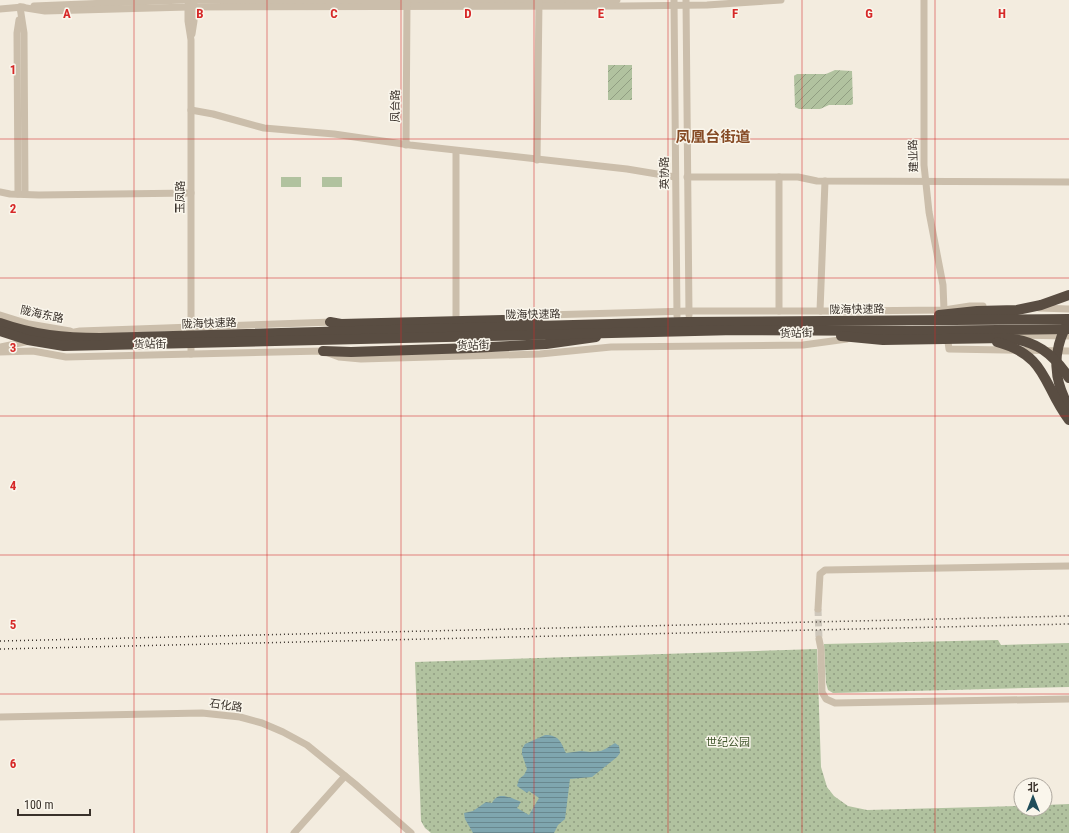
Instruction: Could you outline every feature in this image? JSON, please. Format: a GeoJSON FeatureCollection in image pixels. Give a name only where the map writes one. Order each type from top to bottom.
{"type":"FeatureCollection","features":[{"type":"Feature","properties":{"kind":"highway"},"geometry":{"type":"LineString","coordinates":[[888,320],[977,311],[1017,310],[1041,305],[1069,295]]}},
{"type":"Feature","properties":{"kind":"highway"},"geometry":{"type":"LineString","coordinates":[[330,322],[349,324],[504,320],[587,325]]}},
{"type":"Feature","properties":{"kind":"highway","name":"陇海快速路"},"geometry":{"type":"LineString","coordinates":[[0,323],[41,335],[100,338],[587,325],[888,320],[1069,320]]}},
{"type":"Feature","properties":{"kind":"highway"},"geometry":{"type":"LineString","coordinates":[[1069,320],[1061,336],[1056,366],[1060,387],[1069,407]]}},
{"type":"Feature","properties":{"kind":"highway","name":"陇海快速路"},"geometry":{"type":"LineString","coordinates":[[0,331],[28,340],[64,346],[736,330],[1069,329]]}},
{"type":"Feature","properties":{"kind":"highway"},"geometry":{"type":"LineString","coordinates":[[798,330],[872,340],[981,338],[1022,340],[1038,347],[1052,356],[1069,378]]}},
{"type":"Feature","properties":{"kind":"highway"},"geometry":{"type":"LineString","coordinates":[[323,351],[351,352],[546,344],[630,333]]}},
{"type":"Feature","properties":{"kind":"highway"},"geometry":{"type":"LineString","coordinates":[[981,338],[1010,346],[1030,357],[1042,372],[1069,420]]}},
{"type":"Feature","properties":{"kind":"street"},"geometry":{"type":"LineString","coordinates":[[0,9],[183,0]]}},
{"type":"Feature","properties":{"kind":"street"},"geometry":{"type":"LineString","coordinates":[[539,2],[617,0]]}},
{"type":"Feature","properties":{"kind":"street"},"geometry":{"type":"LineString","coordinates":[[20,7],[45,11],[191,3],[674,3],[781,0]]}},
{"type":"Feature","properties":{"kind":"street","name":"建业路"},"geometry":{"type":"LineString","coordinates":[[924,0],[925,181],[929,212],[944,285],[944,310]]}},
{"type":"Feature","properties":{"kind":"street","name":"凤台路"},"geometry":{"type":"LineString","coordinates":[[405,2],[402,44],[406,68],[406,144]]}},
{"type":"Feature","properties":{"kind":"street"},"geometry":{"type":"LineString","coordinates":[[537,160],[539,2]]}},
{"type":"Feature","properties":{"kind":"street","name":"英协路"},"geometry":{"type":"LineString","coordinates":[[686,2],[689,346]]}},
{"type":"Feature","properties":{"kind":"street","name":"玉凤路"},"geometry":{"type":"LineString","coordinates":[[191,3],[194,21],[191,40],[191,354]]}},
{"type":"Feature","properties":{"kind":"street","name":"英协路"},"geometry":{"type":"LineString","coordinates":[[674,3],[677,346]]}},
{"type":"Feature","properties":{"kind":"street"},"geometry":{"type":"LineString","coordinates":[[20,7],[18,34],[21,194]]}},
{"type":"Feature","properties":{"kind":"street"},"geometry":{"type":"LineString","coordinates":[[191,110],[213,114],[264,128],[334,134],[537,160],[634,170],[675,177]]}},
{"type":"Feature","properties":{"kind":"street"},"geometry":{"type":"LineString","coordinates":[[456,150],[456,317]]}},
{"type":"Feature","properties":{"kind":"street"},"geometry":{"type":"LineString","coordinates":[[687,177],[798,177],[817,181],[1069,182]]}},
{"type":"Feature","properties":{"kind":"street"},"geometry":{"type":"LineString","coordinates":[[778,177],[779,311]]}},
{"type":"Feature","properties":{"kind":"street"},"geometry":{"type":"LineString","coordinates":[[820,311],[825,181]]}},
{"type":"Feature","properties":{"kind":"street"},"geometry":{"type":"LineString","coordinates":[[0,192],[21,194],[191,194]]}},
{"type":"Feature","properties":{"kind":"street"},"geometry":{"type":"LineString","coordinates":[[944,310],[970,306],[1069,308]]}},
{"type":"Feature","properties":{"kind":"street"},"geometry":{"type":"LineString","coordinates":[[944,310],[977,315],[1069,314]]}},
{"type":"Feature","properties":{"kind":"street","name":"货站街"},"geometry":{"type":"LineString","coordinates":[[2,346],[80,331],[191,326],[689,311],[944,310]]}},
{"type":"Feature","properties":{"kind":"street","name":"陇海东路"},"geometry":{"type":"LineString","coordinates":[[0,315],[48,328],[80,331]]}},
{"type":"Feature","properties":{"kind":"street","name":"货站街"},"geometry":{"type":"LineString","coordinates":[[0,352],[33,352],[66,356],[323,351],[339,358],[361,359],[540,354],[611,347],[803,345],[882,335],[1069,336]]}},
{"type":"Feature","properties":{"kind":"street"},"geometry":{"type":"LineString","coordinates":[[947,335],[949,349],[1069,351]]}},
{"type":"Feature","properties":{"kind":"street"},"geometry":{"type":"LineString","coordinates":[[2,346],[33,352]]}},
{"type":"Feature","properties":{"kind":"street"},"geometry":{"type":"LineString","coordinates":[[818,609],[820,574],[825,570],[1069,566]]}},
{"type":"Feature","properties":{"kind":"street"},"geometry":{"type":"LineString","coordinates":[[819,639],[821,649],[822,692],[826,699],[835,703],[1069,699]]}},
{"type":"Feature","properties":{"kind":"street","name":"石化路"},"geometry":{"type":"LineString","coordinates":[[0,717],[202,713],[240,717],[262,723],[307,745],[411,833]]}},
{"type":"Feature","properties":{"kind":"street"},"geometry":{"type":"LineString","coordinates":[[294,833],[345,776]]}},
{"type":"Feature","properties":{"kind":"green space"},"geometry":{"type":"Polygon","coordinates":[[[608,65],[632,65],[632,100],[608,100],[608,65]]]}},
{"type":"Feature","properties":{"kind":"green space"},"geometry":{"type":"Polygon","coordinates":[[[835,70],[852,71],[853,104],[829,105],[820,109],[799,109],[795,107],[794,76],[797,74],[826,74],[835,70]]]}},
{"type":"Feature","properties":{"kind":"green space"},"geometry":{"type":"Polygon","coordinates":[[[281,177],[301,177],[301,187],[281,187],[281,177]]]}},
{"type":"Feature","properties":{"kind":"green space"},"geometry":{"type":"Polygon","coordinates":[[[322,177],[342,177],[342,187],[322,187],[322,177]]]}},
{"type":"Feature","properties":{"kind":"green space"},"geometry":{"type":"Polygon","coordinates":[[[998,640],[1001,645],[1069,643],[1069,687],[833,693],[828,690],[826,683],[824,644],[998,640]]]}},
{"type":"Feature","properties":{"kind":"green space","name":"世纪公园"},"geometry":{"type":"Polygon","coordinates":[[[817,649],[821,767],[827,787],[834,796],[848,806],[867,810],[1013,806],[1013,817],[1053,817],[1053,805],[1069,804],[1069,833],[431,833],[425,828],[421,821],[415,662],[817,649]]]}},
{"type":"Feature","properties":{"kind":"water"},"geometry":{"type":"Polygon","coordinates":[[[545,735],[554,736],[557,738],[566,753],[601,751],[615,743],[619,746],[620,753],[592,777],[570,779],[565,819],[558,825],[554,833],[473,833],[465,819],[464,813],[473,811],[486,802],[492,803],[495,799],[501,796],[509,797],[521,802],[517,808],[529,815],[539,798],[529,791],[527,793],[517,786],[519,779],[524,775],[527,769],[522,754],[522,749],[525,744],[545,735]]]}},
{"type":"Feature","properties":{"kind":"tunnel"},"geometry":{"type":"LineString","coordinates":[[818,609],[819,639]]}},
{"type":"Feature","properties":{"kind":"railway"},"geometry":{"type":"LineString","coordinates":[[0,641],[1069,616]]}},
{"type":"Feature","properties":{"kind":"railway"},"geometry":{"type":"LineString","coordinates":[[0,649],[1069,624]]}},
{"type":"Feature","properties":{"kind":"district","name":"凤凰台街道"},"geometry":{"type":"Point","coordinates":[713,137]}}]}
